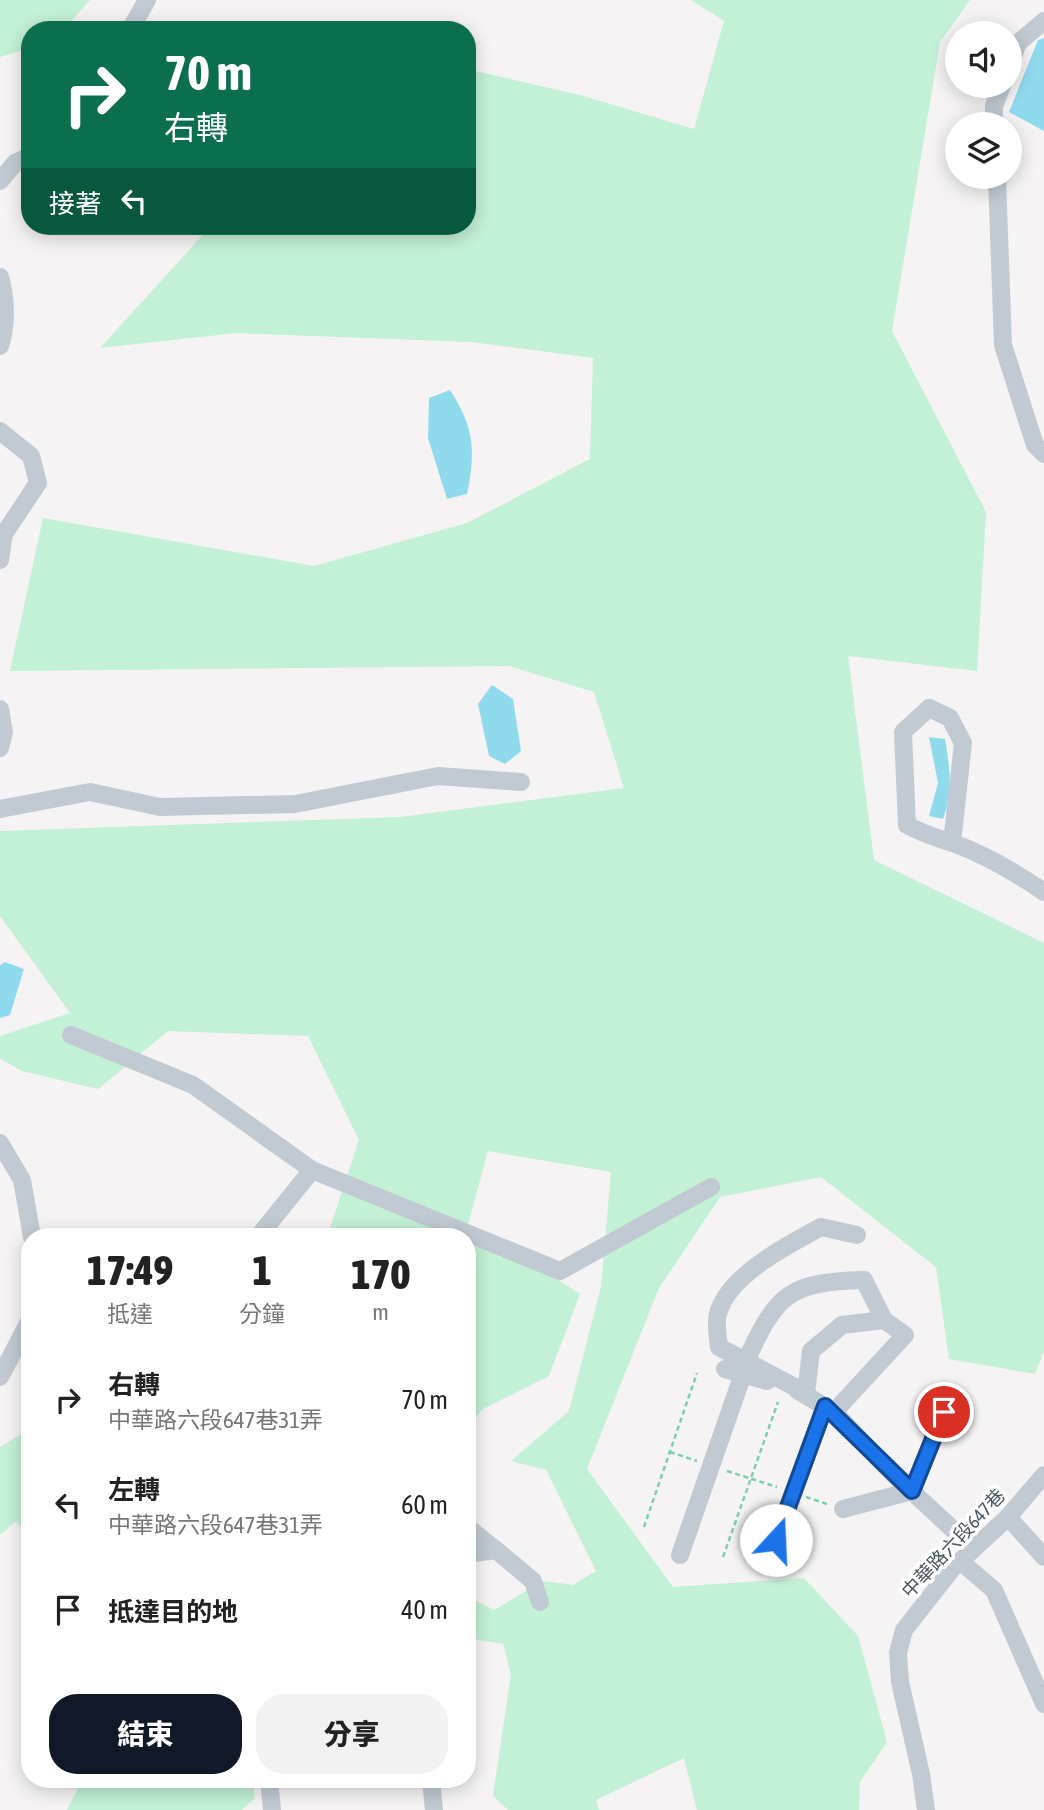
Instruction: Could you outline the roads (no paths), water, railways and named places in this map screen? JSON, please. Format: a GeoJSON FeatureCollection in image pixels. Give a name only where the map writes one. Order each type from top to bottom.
{"type":"FeatureCollection","features":[{"type":"Feature","properties":{"kind":"street"},"geometry":{"type":"LineString","coordinates":[[135,21],[147,0]]}},
{"type":"Feature","properties":{"kind":"street"},"geometry":{"type":"LineString","coordinates":[[1022,40],[1044,21]]}},
{"type":"Feature","properties":{"kind":"street"},"geometry":{"type":"LineString","coordinates":[[0,181],[15,163],[21,160]]}},
{"type":"Feature","properties":{"kind":"street"},"geometry":{"type":"LineString","coordinates":[[996,189],[1003,345],[1035,445],[1044,454]]}},
{"type":"Feature","properties":{"kind":"street"},"geometry":{"type":"LineString","coordinates":[[0,277],[4,302],[4,336],[0,346]]}},
{"type":"Feature","properties":{"kind":"street"},"geometry":{"type":"LineString","coordinates":[[0,431],[31,456],[38,483],[4,534],[0,560]]}},
{"type":"Feature","properties":{"kind":"street"},"geometry":{"type":"LineString","coordinates":[[952,843],[963,743],[950,718],[929,708],[903,732],[907,825],[928,837],[952,843],[1011,869],[1044,892]]}},
{"type":"Feature","properties":{"kind":"street"},"geometry":{"type":"LineString","coordinates":[[0,709],[4,732],[0,748]]}},
{"type":"Feature","properties":{"kind":"street"},"geometry":{"type":"LineString","coordinates":[[0,808],[90,792],[160,807],[295,804],[438,776],[522,782]]}},
{"type":"Feature","properties":{"kind":"street"},"geometry":{"type":"LineString","coordinates":[[71,1035],[194,1085],[312,1170],[454,1228]]}},
{"type":"Feature","properties":{"kind":"street"},"geometry":{"type":"LineString","coordinates":[[2,1150],[22,1180],[30,1228]]}},
{"type":"Feature","properties":{"kind":"street"},"geometry":{"type":"LineString","coordinates":[[265,1228],[312,1170]]}},
{"type":"Feature","properties":{"kind":"street"},"geometry":{"type":"LineString","coordinates":[[476,1237],[560,1271],[711,1186]]}},
{"type":"Feature","properties":{"kind":"street"},"geometry":{"type":"LineString","coordinates":[[857,1235],[821,1227],[775,1253],[730,1289],[717,1315],[719,1347],[738,1368],[806,1393],[829,1409],[912,1491],[994,1590],[1044,1704]]}},
{"type":"Feature","properties":{"kind":"street"},"geometry":{"type":"LineString","coordinates":[[680,1555],[711,1465],[738,1368],[766,1317],[783,1296],[823,1281],[864,1280],[884,1320],[905,1335],[829,1409],[767,1563]]}},
{"type":"Feature","properties":{"kind":"street"},"geometry":{"type":"LineString","coordinates":[[806,1393],[811,1351],[842,1325],[884,1320]]}},
{"type":"Feature","properties":{"kind":"street"},"geometry":{"type":"LineString","coordinates":[[0,1377],[21,1337]]}},
{"type":"Feature","properties":{"kind":"street"},"geometry":{"type":"LineString","coordinates":[[912,1491],[944,1412]]}},
{"type":"Feature","properties":{"kind":"street","name":"中華路六段647巷"},"geometry":{"type":"LineString","coordinates":[[926,1810],[921,1774],[900,1682],[898,1653],[904,1630],[916,1611],[967,1555],[1008,1517],[1044,1475]]}},
{"type":"Feature","properties":{"kind":"street"},"geometry":{"type":"LineString","coordinates":[[843,1509],[912,1491]]}},
{"type":"Feature","properties":{"kind":"street"},"geometry":{"type":"LineString","coordinates":[[1008,1517],[1044,1557]]}},
{"type":"Feature","properties":{"kind":"street"},"geometry":{"type":"LineString","coordinates":[[476,1534],[533,1581],[540,1602]]}},
{"type":"Feature","properties":{"kind":"street"},"geometry":{"type":"LineString","coordinates":[[476,1553],[496,1550]]}},
{"type":"Feature","properties":{"kind":"street"},"geometry":{"type":"LineString","coordinates":[[270,1788],[272,1810]]}},
{"type":"Feature","properties":{"kind":"street"},"geometry":{"type":"LineString","coordinates":[[432,1788],[434,1810]]}},
{"type":"Feature","properties":{"kind":"water"},"geometry":{"type":"Polygon","coordinates":[[[1044,38],[1044,131],[1022,119],[1022,112],[1009,112],[1015,98],[1022,98],[1022,80],[1038,40],[1044,38]]]}},
{"type":"Feature","properties":{"kind":"water"},"geometry":{"type":"Polygon","coordinates":[[[450,390],[468,428],[472,465],[467,494],[447,499],[428,438],[429,398],[450,390]]]}},
{"type":"Feature","properties":{"kind":"water"},"geometry":{"type":"Polygon","coordinates":[[[492,685],[513,699],[521,751],[505,764],[489,756],[478,704],[492,685]]]}},
{"type":"Feature","properties":{"kind":"water"},"geometry":{"type":"Polygon","coordinates":[[[929,737],[945,739],[950,779],[943,819],[929,816],[938,783],[929,737]]]}},
{"type":"Feature","properties":{"kind":"water"},"geometry":{"type":"Polygon","coordinates":[[[5,962],[24,969],[10,1015],[0,1018],[0,965],[5,962]]]}}]}
